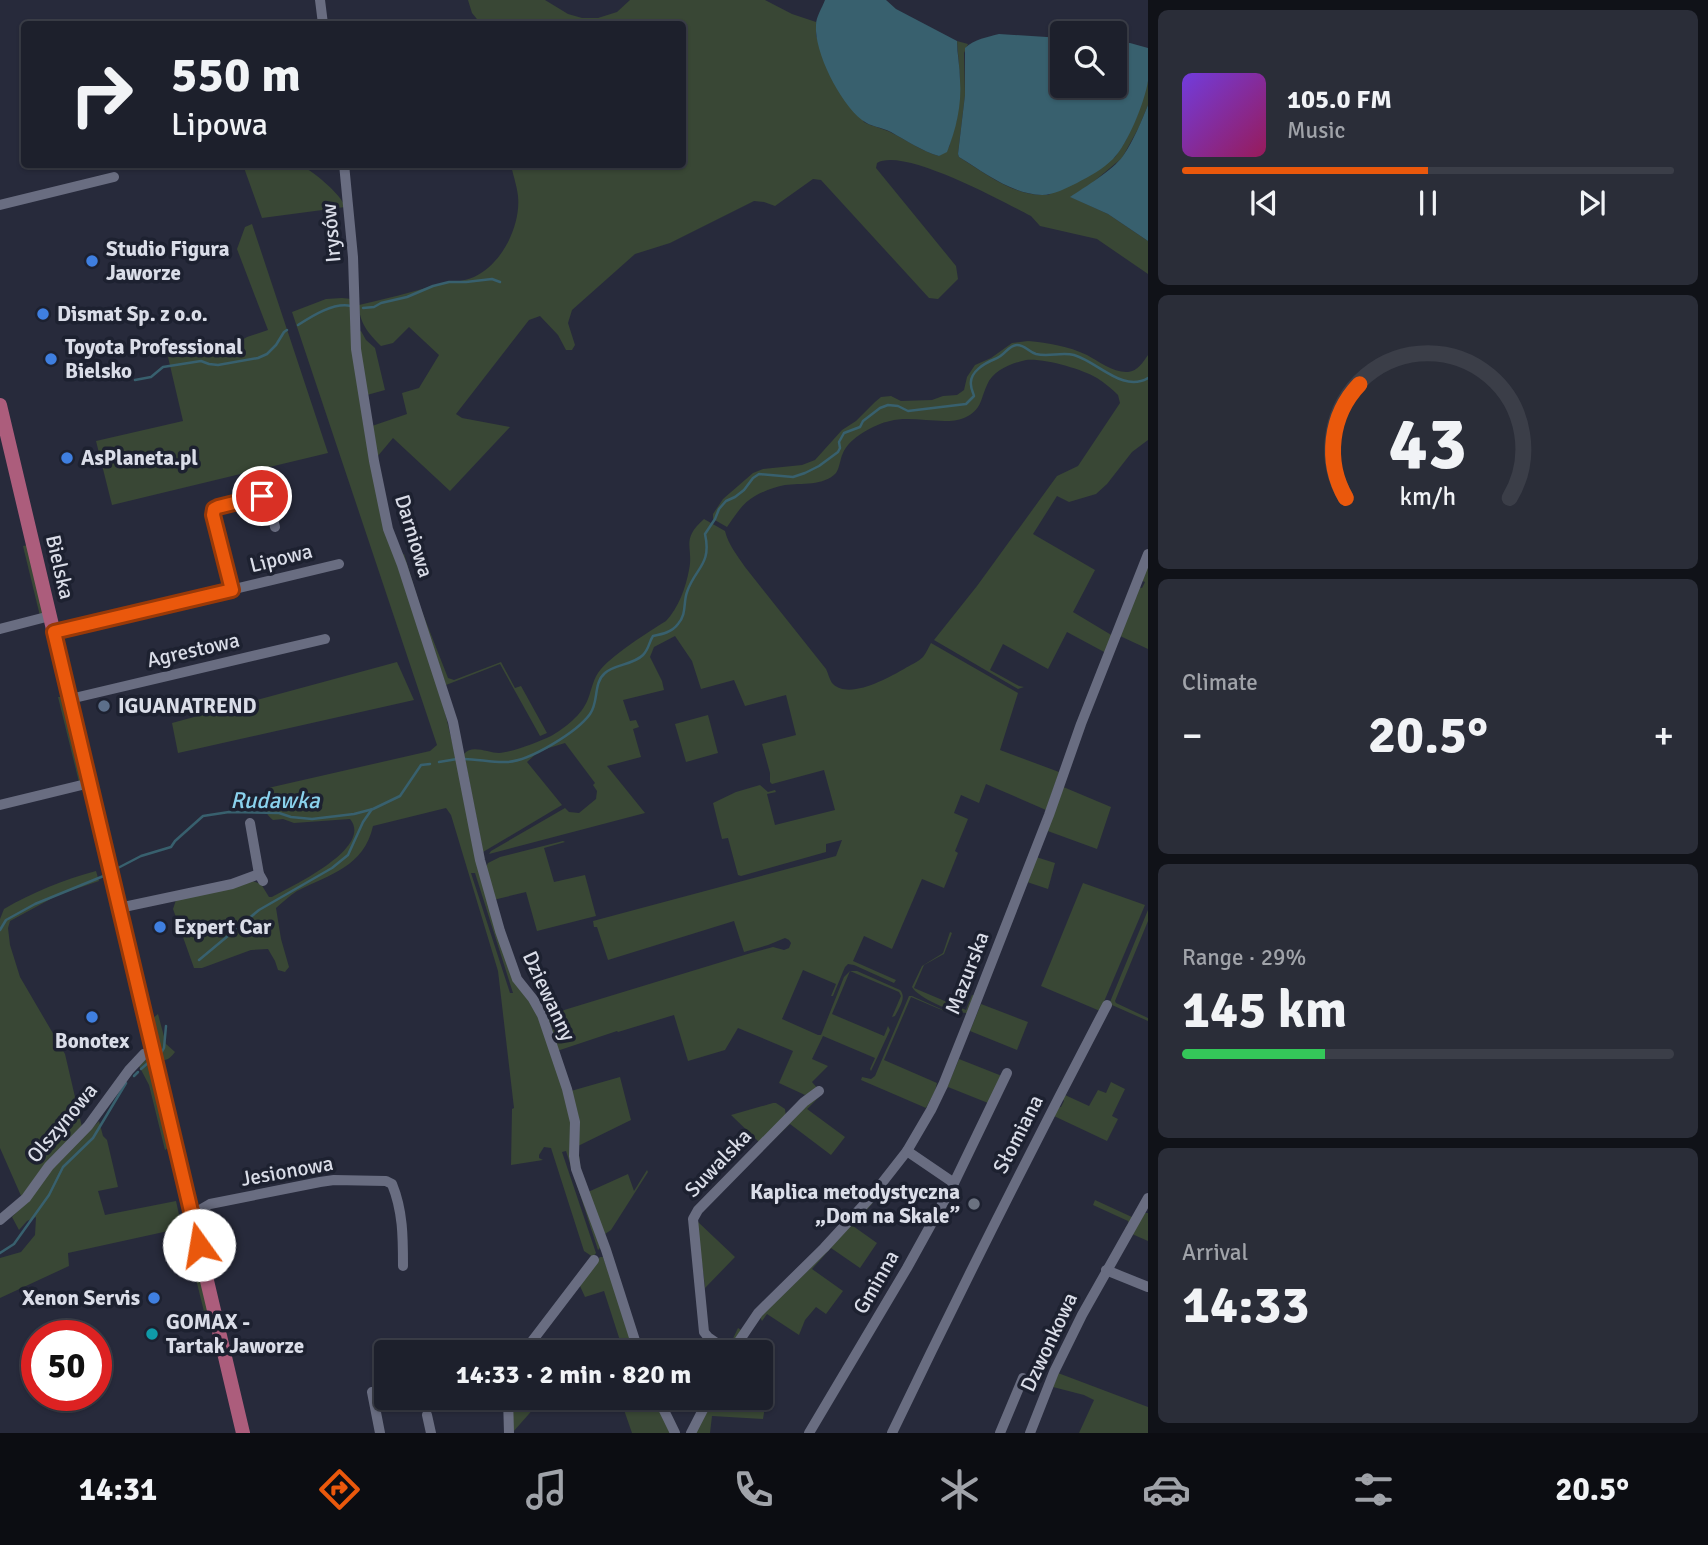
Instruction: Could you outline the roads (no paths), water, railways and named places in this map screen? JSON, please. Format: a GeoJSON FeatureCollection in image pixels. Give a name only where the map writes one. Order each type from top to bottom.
{"type":"FeatureCollection","features":[{"type":"Feature","properties":{"kind":"main road","name":"Bielska"},"geometry":{"type":"LineString","coordinates":[[0,405],[243,1433]]}},
{"type":"Feature","properties":{"kind":"street"},"geometry":{"type":"LineString","coordinates":[[320,0],[323,21]]}},
{"type":"Feature","properties":{"kind":"street","name":"Irysów"},"geometry":{"type":"LineString","coordinates":[[345,168],[350,211],[356,323]]}},
{"type":"Feature","properties":{"kind":"street"},"geometry":{"type":"LineString","coordinates":[[0,205],[114,177]]}},
{"type":"Feature","properties":{"kind":"street","name":"Darniowa"},"geometry":{"type":"LineString","coordinates":[[356,323],[356,349],[388,529],[443,689],[456,732],[460,761]]}},
{"type":"Feature","properties":{"kind":"street","name":"Lipowa"},"geometry":{"type":"LineString","coordinates":[[232,590],[213,515],[214,509],[262,496],[268,500],[275,527]]}},
{"type":"Feature","properties":{"kind":"street","name":"Mazurska"},"geometry":{"type":"LineString","coordinates":[[740,1340],[758,1313],[824,1248],[871,1197],[907,1152],[943,1085],[1148,554]]}},
{"type":"Feature","properties":{"kind":"street","name":"Lipowa"},"geometry":{"type":"LineString","coordinates":[[54,632],[339,564]]}},
{"type":"Feature","properties":{"kind":"street"},"geometry":{"type":"LineString","coordinates":[[0,629],[50,617]]}},
{"type":"Feature","properties":{"kind":"street","name":"Agrestowa"},"geometry":{"type":"LineString","coordinates":[[70,699],[326,639]]}},
{"type":"Feature","properties":{"kind":"street","name":"Dziewanny"},"geometry":{"type":"LineString","coordinates":[[460,761],[489,895],[517,979],[542,1015],[567,1089],[575,1122],[575,1163],[635,1340]]}},
{"type":"Feature","properties":{"kind":"street"},"geometry":{"type":"LineString","coordinates":[[0,805],[90,783]]}},
{"type":"Feature","properties":{"kind":"street"},"geometry":{"type":"LineString","coordinates":[[119,908],[261,877],[250,822]]}},
{"type":"Feature","properties":{"kind":"street","name":"Słomiana"},"geometry":{"type":"LineString","coordinates":[[892,1433],[938,1336],[1107,1005]]}},
{"type":"Feature","properties":{"kind":"street","name":"Olszynowa"},"geometry":{"type":"LineString","coordinates":[[0,1220],[26,1198],[49,1166],[88,1126],[129,1070],[144,1054],[153,1052]]}},
{"type":"Feature","properties":{"kind":"street","name":"Gminna"},"geometry":{"type":"LineString","coordinates":[[809,1433],[954,1183],[1007,1073]]}},
{"type":"Feature","properties":{"kind":"street","name":"Suwalska"},"geometry":{"type":"LineString","coordinates":[[712,1340],[704,1332],[693,1219],[698,1210],[818,1091]]}},
{"type":"Feature","properties":{"kind":"street"},"geometry":{"type":"LineString","coordinates":[[907,1152],[954,1183]]}},
{"type":"Feature","properties":{"kind":"street","name":"Jesionowa"},"geometry":{"type":"LineString","coordinates":[[191,1214],[210,1204],[320,1182],[386,1181],[392,1184],[397,1197],[403,1229],[403,1266]]}},
{"type":"Feature","properties":{"kind":"street","name":"Dzwonkowa"},"geometry":{"type":"LineString","coordinates":[[1030,1433],[1054,1372],[1148,1198]]}},
{"type":"Feature","properties":{"kind":"street"},"geometry":{"type":"LineString","coordinates":[[533,1340],[594,1260]]}},
{"type":"Feature","properties":{"kind":"street"},"geometry":{"type":"LineString","coordinates":[[1107,1270],[1148,1287]]}},
{"type":"Feature","properties":{"kind":"street"},"geometry":{"type":"LineString","coordinates":[[1000,1433],[1024,1378]]}},
{"type":"Feature","properties":{"kind":"street"},"geometry":{"type":"LineString","coordinates":[[372,1392],[380,1433]]}},
{"type":"Feature","properties":{"kind":"street"},"geometry":{"type":"LineString","coordinates":[[508,1410],[509,1433]]}},
{"type":"Feature","properties":{"kind":"street"},"geometry":{"type":"LineString","coordinates":[[664,1410],[675,1433]]}},
{"type":"Feature","properties":{"kind":"street"},"geometry":{"type":"LineString","coordinates":[[691,1433],[703,1410]]}},
{"type":"Feature","properties":{"kind":"street"},"geometry":{"type":"LineString","coordinates":[[427,1415],[431,1433]]}},
{"type":"Feature","properties":{"kind":"water"},"geometry":{"type":"Polygon","coordinates":[[[825,0],[886,0],[896,9],[957,41],[960,98],[956,126],[947,152],[939,156],[933,154],[869,124],[845,102],[830,76],[816,36],[817,19],[825,0]]]}},
{"type":"Feature","properties":{"kind":"water"},"geometry":{"type":"Polygon","coordinates":[[[999,34],[1050,37],[1050,98],[1127,98],[1127,43],[1148,48],[1148,81],[1143,100],[1119,152],[1109,163],[1077,183],[1055,193],[1042,195],[1019,191],[959,157],[965,95],[965,48],[977,40],[999,34]]]}},
{"type":"Feature","properties":{"kind":"water"},"geometry":{"type":"Polygon","coordinates":[[[1148,105],[1148,241],[1108,214],[1070,197],[1113,167],[1127,150],[1148,105]]]}},
{"type":"Feature","properties":{"kind":"waterway"},"geometry":{"type":"LineString","coordinates":[[363,308],[374,307],[449,282],[492,279],[500,282]]}},
{"type":"Feature","properties":{"kind":"waterway"},"geometry":{"type":"LineString","coordinates":[[298,325],[330,308],[351,306]]}},
{"type":"Feature","properties":{"kind":"waterway"},"geometry":{"type":"LineString","coordinates":[[135,380],[151,377],[163,367],[201,361],[218,365],[258,358],[267,354],[287,330]]}},
{"type":"Feature","properties":{"kind":"waterway","name":"Rudawka"},"geometry":{"type":"LineString","coordinates":[[464,759],[502,762],[528,757],[584,721],[593,709],[601,677],[614,668],[639,658],[647,650],[653,636],[670,631],[681,620],[687,592],[706,553],[705,534],[726,501],[744,490],[759,474],[793,477],[819,466],[838,452],[844,433],[860,427],[863,421],[888,405],[908,411],[966,404],[974,396],[971,380],[975,372],[1014,345],[1041,355],[1074,355],[1129,382],[1148,378]]}},
{"type":"Feature","properties":{"kind":"waterway","name":"Rudawka"},"geometry":{"type":"LineString","coordinates":[[439,762],[457,759]]}},
{"type":"Feature","properties":{"kind":"waterway","name":"Rudawka"},"geometry":{"type":"LineString","coordinates":[[116,869],[141,856],[171,847],[203,816],[229,812],[279,813],[312,819],[373,809],[400,796],[421,765],[430,764]]}},
{"type":"Feature","properties":{"kind":"waterway"},"geometry":{"type":"LineString","coordinates":[[199,960],[259,910],[332,868],[348,855],[372,809]]}},
{"type":"Feature","properties":{"kind":"waterway","name":"Rudawka"},"geometry":{"type":"LineString","coordinates":[[0,930],[6,920],[35,904],[106,875]]}},
{"type":"Feature","properties":{"kind":"waterway"},"geometry":{"type":"LineString","coordinates":[[160,1055],[164,1048],[166,1026]]}},
{"type":"Feature","properties":{"kind":"waterway"},"geometry":{"type":"LineString","coordinates":[[141,1069],[149,1062]]}},
{"type":"Feature","properties":{"kind":"waterway"},"geometry":{"type":"LineString","coordinates":[[134,1076],[138,1072]]}},
{"type":"Feature","properties":{"kind":"waterway"},"geometry":{"type":"LineString","coordinates":[[0,1253],[14,1244],[49,1195],[63,1167],[93,1138],[126,1083]]}},
{"type":"Feature","properties":{"kind":"place","name":"Studio Figura Jaworze"},"geometry":{"type":"Point","coordinates":[92,261]}},
{"type":"Feature","properties":{"kind":"place","name":"Dismat Sp. z o.o."},"geometry":{"type":"Point","coordinates":[43,314]}},
{"type":"Feature","properties":{"kind":"place","name":"Toyota Professional Bielsko"},"geometry":{"type":"Point","coordinates":[51,359]}},
{"type":"Feature","properties":{"kind":"place","name":"AsPlaneta.pl"},"geometry":{"type":"Point","coordinates":[67,458]}},
{"type":"Feature","properties":{"kind":"place","name":"IGUANATREND"},"geometry":{"type":"Point","coordinates":[104,706]}},
{"type":"Feature","properties":{"kind":"place","name":"Expert Car"},"geometry":{"type":"Point","coordinates":[160,927]}},
{"type":"Feature","properties":{"kind":"place","name":"Bonotex"},"geometry":{"type":"Point","coordinates":[92,1017]}},
{"type":"Feature","properties":{"kind":"place","name":"Kaplica metodystyczna „Dom na Skale”"},"geometry":{"type":"Point","coordinates":[974,1204]}},
{"type":"Feature","properties":{"kind":"place","name":"Xenon Servis"},"geometry":{"type":"Point","coordinates":[154,1298]}},
{"type":"Feature","properties":{"kind":"place","name":"GOMAX - Tartak Jaworze"},"geometry":{"type":"Point","coordinates":[152,1334]}}]}
